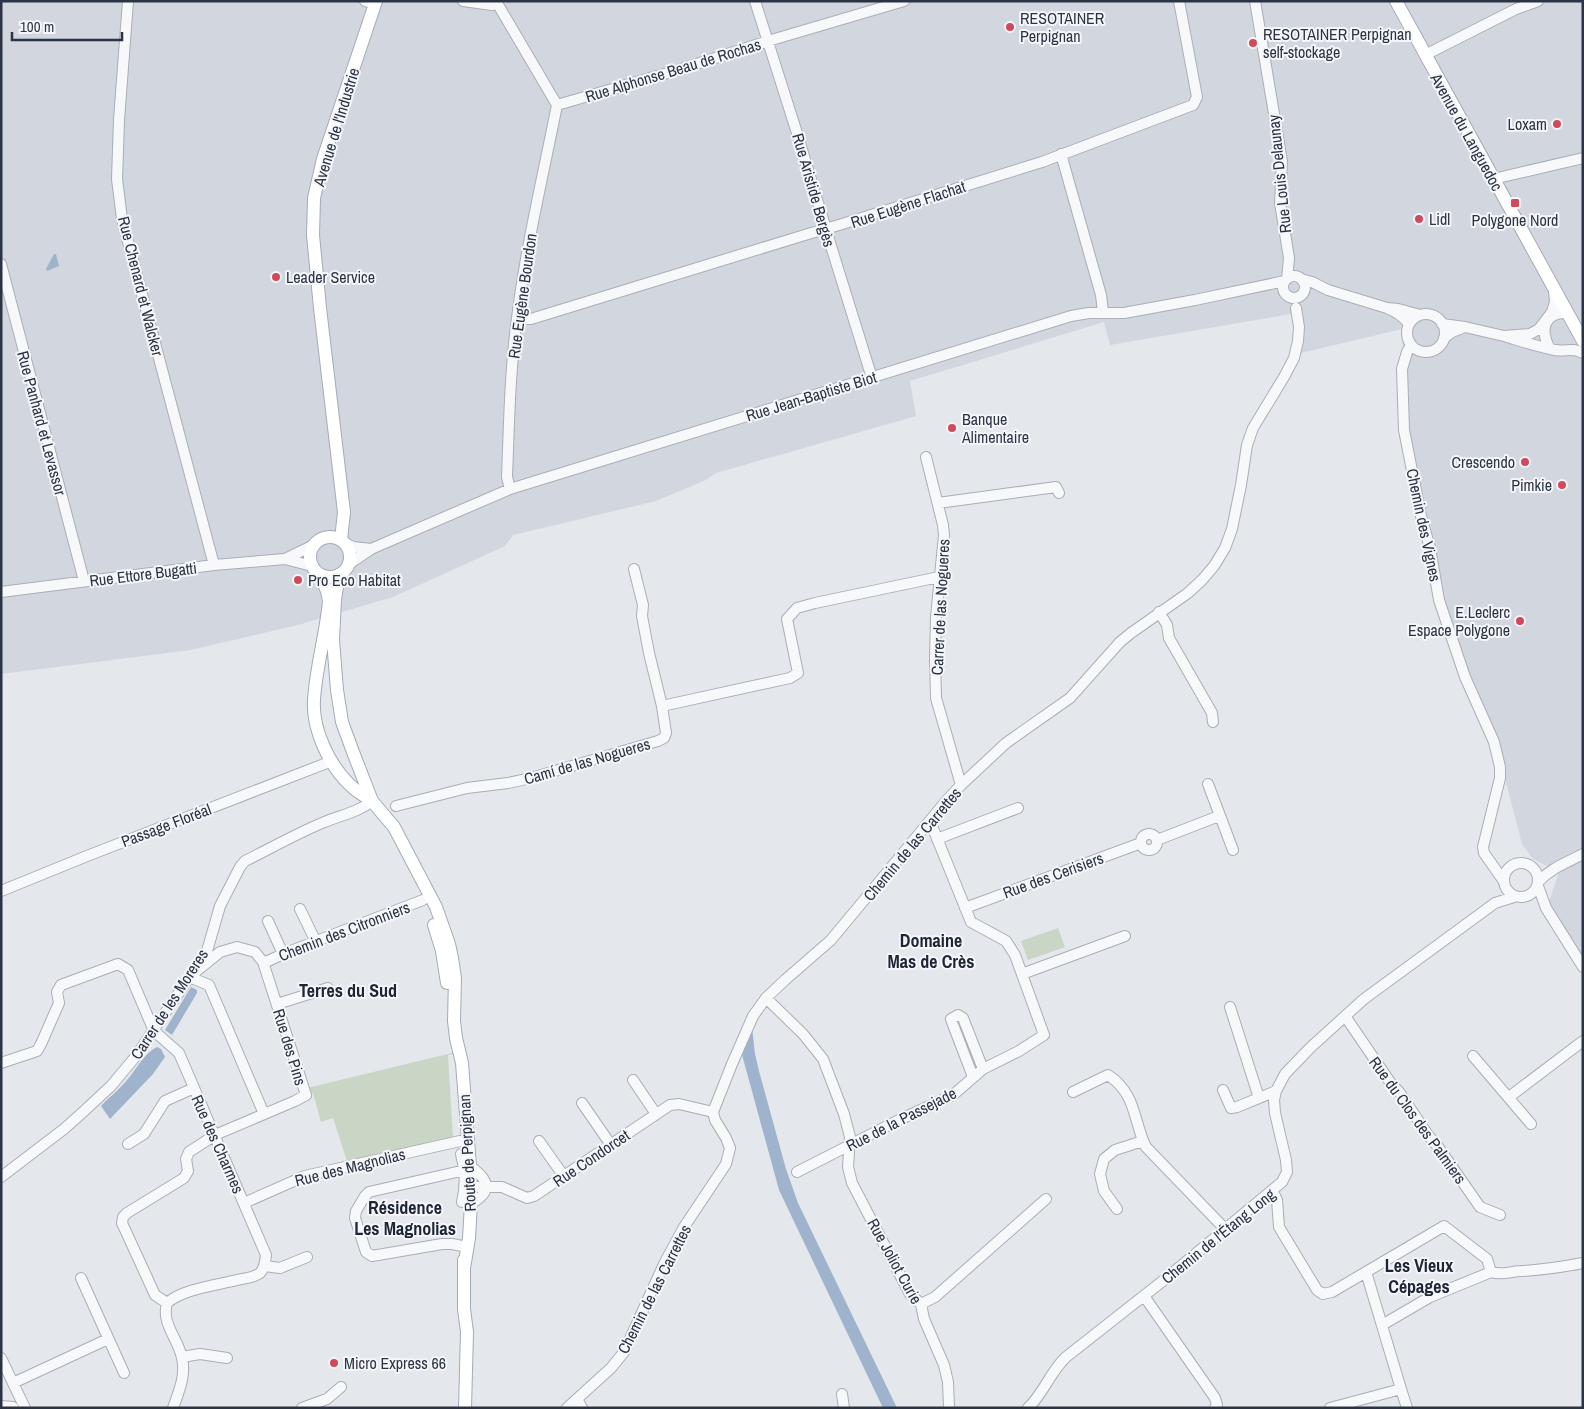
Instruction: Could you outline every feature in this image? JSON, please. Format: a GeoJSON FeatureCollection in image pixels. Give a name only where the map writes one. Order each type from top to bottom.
{"type":"FeatureCollection","features":[{"type":"Feature","properties":{"kind":"main road","name":"Avenue du Languedoc"},"geometry":{"type":"LineString","coordinates":[[1396,1],[1581,339]]}},
{"type":"Feature","properties":{"kind":"main road","name":"Avenue de l'Industrie"},"geometry":{"type":"LineString","coordinates":[[343,542],[344,512],[312,235],[314,198],[326,150],[372,2]]}},
{"type":"Feature","properties":{"kind":"main road","name":"Avenue de l'Industrie"},"geometry":{"type":"LineString","coordinates":[[326,537],[332,532],[337,523],[342,495]]}},
{"type":"Feature","properties":{"kind":"main road"},"geometry":{"type":"LineString","coordinates":[[326,537],[334,537],[343,542],[349,550],[349,564],[339,575],[326,577],[316,570],[310,558],[311,551],[319,540],[326,537]]}},
{"type":"Feature","properties":{"kind":"main road","name":"Route de Perpignan"},"geometry":{"type":"LineString","coordinates":[[316,570],[328,590],[329,602],[314,702],[316,720],[320,736],[332,761],[350,785],[372,800]]}},
{"type":"Feature","properties":{"kind":"main road","name":"Route de Perpignan"},"geometry":{"type":"LineString","coordinates":[[339,575],[335,599],[333,640],[334,663],[342,722],[372,800],[394,828],[432,898],[442,923],[452,958],[455,978],[456,1038],[454,1062],[461,1154],[466,1169],[468,1186],[462,1246],[464,1309],[467,1332],[465,1408]]}},
{"type":"Feature","properties":{"kind":"main road"},"geometry":{"type":"LineString","coordinates":[[332,761],[353,752]]}},
{"type":"Feature","properties":{"kind":"main road","name":"Route de Perpignan"},"geometry":{"type":"LineString","coordinates":[[381,812],[387,832],[415,883],[436,930],[454,1006]]}},
{"type":"Feature","properties":{"kind":"main road","name":"Route de Perpignan"},"geometry":{"type":"LineString","coordinates":[[456,1038],[462,1062],[466,1203],[469,1238],[464,1268]]}},
{"type":"Feature","properties":{"kind":"main road","name":"Route de Perpignan"},"geometry":{"type":"LineString","coordinates":[[457,1408],[460,1331],[464,1309]]}},
{"type":"Feature","properties":{"kind":"street","name":"Rue Chenard et Walcker"},"geometry":{"type":"LineString","coordinates":[[128,1],[117,179],[122,219],[214,565]]}},
{"type":"Feature","properties":{"kind":"street"},"geometry":{"type":"LineString","coordinates":[[463,1],[492,5],[498,2],[557,106]]}},
{"type":"Feature","properties":{"kind":"street","name":"Rue Aristide Bergès"},"geometry":{"type":"LineString","coordinates":[[755,1],[872,378]]}},
{"type":"Feature","properties":{"kind":"street","name":"Rue Alphonse Beau de Rochas"},"geometry":{"type":"LineString","coordinates":[[557,106],[904,1]]}},
{"type":"Feature","properties":{"kind":"street","name":"Rue Eugène Flachat"},"geometry":{"type":"LineString","coordinates":[[517,319],[531,319],[1036,164],[1193,105],[1197,97],[1179,1]]}},
{"type":"Feature","properties":{"kind":"street","name":"Rue Louis Delaunay"},"geometry":{"type":"LineString","coordinates":[[1256,1],[1282,161],[1280,203],[1289,258],[1286,280]]}},
{"type":"Feature","properties":{"kind":"street"},"geometry":{"type":"LineString","coordinates":[[1425,55],[1516,9],[1538,1]]}},
{"type":"Feature","properties":{"kind":"street","name":"Rue Eugène Bourdon"},"geometry":{"type":"LineString","coordinates":[[510,489],[507,477],[512,361],[517,319],[525,260],[557,106]]}},
{"type":"Feature","properties":{"kind":"street"},"geometry":{"type":"LineString","coordinates":[[1061,154],[1101,295],[1104,312]]}},
{"type":"Feature","properties":{"kind":"street"},"geometry":{"type":"LineString","coordinates":[[1493,179],[1583,158]]}},
{"type":"Feature","properties":{"kind":"street","name":"Rue Louis Delaunay"},"geometry":{"type":"LineString","coordinates":[[1289,258],[1299,278]]}},
{"type":"Feature","properties":{"kind":"street","name":"Rue Panhard et Levassor"},"geometry":{"type":"LineString","coordinates":[[1,264],[84,581]]}},
{"type":"Feature","properties":{"kind":"street"},"geometry":{"type":"LineString","coordinates":[[1328,290],[1312,290],[1294,298],[1286,294],[1283,286],[1291,276],[1299,278],[1328,290],[1397,312],[1409,324]]}},
{"type":"Feature","properties":{"kind":"street"},"geometry":{"type":"LineString","coordinates":[[1299,278],[1304,284],[1302,294]]}},
{"type":"Feature","properties":{"kind":"street","name":"Rue Jean-Baptiste Biot"},"geometry":{"type":"LineString","coordinates":[[349,564],[371,549],[510,489],[1071,316],[1104,312],[1124,313],[1263,287],[1286,280]]}},
{"type":"Feature","properties":{"kind":"street","name":"Rue Jean-Baptiste Biot"},"geometry":{"type":"LineString","coordinates":[[1263,287],[1286,294]]}},
{"type":"Feature","properties":{"kind":"street"},"geometry":{"type":"LineString","coordinates":[[1550,349],[1543,332],[1555,302],[1554,291]]}},
{"type":"Feature","properties":{"kind":"street","name":"Chemin de las Carrettes"},"geometry":{"type":"LineString","coordinates":[[568,1408],[580,1403],[624,1352],[664,1264],[684,1226],[726,1164],[730,1148],[715,1120],[713,1112],[753,1016],[766,998],[831,940],[961,785],[1017,734],[1070,698],[1120,642],[1144,622],[1188,593],[1214,566],[1225,548],[1232,529],[1247,445],[1253,428],[1294,358],[1299,327],[1296,308],[1286,294]]}},
{"type":"Feature","properties":{"kind":"street","name":"Chemin de las Carrettes"},"geometry":{"type":"LineString","coordinates":[[1296,308],[1302,294]]}},
{"type":"Feature","properties":{"kind":"street"},"geometry":{"type":"LineString","coordinates":[[1387,308],[1434,316],[1442,324],[1445,334],[1444,338]]}},
{"type":"Feature","properties":{"kind":"street"},"geometry":{"type":"LineString","coordinates":[[1504,336],[1530,334],[1539,330],[1553,315],[1567,313]]}},
{"type":"Feature","properties":{"kind":"street"},"geometry":{"type":"LineString","coordinates":[[1420,314],[1413,318],[1407,331],[1408,338],[1416,348],[1432,350],[1438,347],[1444,338],[1452,332],[1465,327]]}},
{"type":"Feature","properties":{"kind":"street"},"geometry":{"type":"LineString","coordinates":[[1442,324],[1504,336],[1550,349],[1562,351],[1571,349],[1583,352]]}},
{"type":"Feature","properties":{"kind":"street"},"geometry":{"type":"LineString","coordinates":[[1571,349],[1581,339]]}},
{"type":"Feature","properties":{"kind":"street","name":"Chemin des Vignes"},"geometry":{"type":"LineString","coordinates":[[1416,348],[1407,352],[1402,369],[1404,430],[1430,548],[1439,600],[1465,677],[1494,742],[1499,759],[1500,778],[1483,848],[1484,853],[1503,881]]}},
{"type":"Feature","properties":{"kind":"street","name":"Carrer de las Nogueres"},"geometry":{"type":"LineString","coordinates":[[926,457],[944,535],[938,577],[935,649],[936,698],[961,785]]}},
{"type":"Feature","properties":{"kind":"street"},"geometry":{"type":"LineString","coordinates":[[938,503],[1056,486],[1059,493]]}},
{"type":"Feature","properties":{"kind":"street"},"geometry":{"type":"LineString","coordinates":[[343,542],[353,547],[371,549]]}},
{"type":"Feature","properties":{"kind":"street","name":"Rue Ettore Bugatti"},"geometry":{"type":"LineString","coordinates":[[1,592],[285,558],[314,545]]}},
{"type":"Feature","properties":{"kind":"street","name":"Rue Ettore Bugatti"},"geometry":{"type":"LineString","coordinates":[[285,558],[316,570]]}},
{"type":"Feature","properties":{"kind":"street"},"geometry":{"type":"LineString","coordinates":[[634,569],[643,605],[642,616],[662,706],[790,678],[798,673],[787,619],[797,608],[815,602],[938,577]]}},
{"type":"Feature","properties":{"kind":"street"},"geometry":{"type":"LineString","coordinates":[[1159,612],[1167,625],[1169,638],[1212,714],[1213,722]]}},
{"type":"Feature","properties":{"kind":"street","name":"Camí de las Nogueres"},"geometry":{"type":"LineString","coordinates":[[396,806],[467,788],[531,778],[658,741],[664,738],[666,733],[662,706]]}},
{"type":"Feature","properties":{"kind":"street","name":"Passage Floréal"},"geometry":{"type":"LineString","coordinates":[[1,892],[87,856],[332,761]]}},
{"type":"Feature","properties":{"kind":"street"},"geometry":{"type":"LineString","coordinates":[[1208,784],[1233,850]]}},
{"type":"Feature","properties":{"kind":"street","name":"Carrer de les Moreres"},"geometry":{"type":"LineString","coordinates":[[1,1177],[64,1130],[111,1086],[136,1056],[207,951],[220,906],[245,861],[324,822],[363,808],[372,800]]}},
{"type":"Feature","properties":{"kind":"street"},"geometry":{"type":"LineString","coordinates":[[937,839],[1018,808]]}},
{"type":"Feature","properties":{"kind":"street","name":"Rue des Cerisiers"},"geometry":{"type":"LineString","coordinates":[[965,908],[1141,843],[1142,837],[1147,834],[1153,835],[1157,840],[1219,816]]}},
{"type":"Feature","properties":{"kind":"street","name":"Rue de la Passejade"},"geometry":{"type":"LineString","coordinates":[[797,1172],[954,1095],[983,1068],[1019,1051],[1044,1035],[1014,955],[1006,941],[971,922],[930,822]]}},
{"type":"Feature","properties":{"kind":"street"},"geometry":{"type":"LineString","coordinates":[[1222,1090],[1231,1108],[1259,1098],[1269,1092],[1276,1091],[1281,1080],[1294,1064],[1364,999],[1495,903],[1532,894],[1546,874],[1555,867],[1583,854]]}},
{"type":"Feature","properties":{"kind":"street"},"geometry":{"type":"LineString","coordinates":[[1490,862],[1509,867],[1521,863],[1532,867],[1555,867]]}},
{"type":"Feature","properties":{"kind":"street"},"geometry":{"type":"LineString","coordinates":[[1495,903],[1505,873],[1509,867]]}},
{"type":"Feature","properties":{"kind":"street"},"geometry":{"type":"LineString","coordinates":[[1532,867],[1537,874],[1538,884],[1546,908],[1583,967]]}},
{"type":"Feature","properties":{"kind":"street"},"geometry":{"type":"LineString","coordinates":[[1503,881],[1507,891],[1519,897],[1536,900],[1546,908]]}},
{"type":"Feature","properties":{"kind":"street","name":"Chemin des Citronniers"},"geometry":{"type":"LineString","coordinates":[[189,977],[220,952],[236,947],[255,952],[263,962],[268,961],[423,900]]}},
{"type":"Feature","properties":{"kind":"street"},"geometry":{"type":"LineString","coordinates":[[300,909],[316,942]]}},
{"type":"Feature","properties":{"kind":"street"},"geometry":{"type":"LineString","coordinates":[[268,921],[283,954]]}},
{"type":"Feature","properties":{"kind":"street"},"geometry":{"type":"LineString","coordinates":[[1022,974],[1108,946],[1125,936]]}},
{"type":"Feature","properties":{"kind":"street","name":"Rue des Pins"},"geometry":{"type":"LineString","coordinates":[[167,1303],[154,1295],[122,1223],[123,1217],[184,1178],[188,1171],[186,1159],[189,1152],[215,1135],[306,1095],[263,962]]}},
{"type":"Feature","properties":{"kind":"street"},"geometry":{"type":"LineString","coordinates":[[1,1063],[37,1051],[59,1003],[57,992],[61,985],[118,964],[128,970],[154,1031]]}},
{"type":"Feature","properties":{"kind":"street"},"geometry":{"type":"LineString","coordinates":[[189,977],[209,985],[264,1114]]}},
{"type":"Feature","properties":{"kind":"street"},"geometry":{"type":"LineString","coordinates":[[277,1004],[328,988]]}},
{"type":"Feature","properties":{"kind":"street","name":"Rue Joliot Curie"},"geometry":{"type":"LineString","coordinates":[[766,998],[803,1034],[823,1060],[844,1114],[850,1137],[848,1167],[852,1183],[910,1294],[920,1304],[924,1319],[944,1365],[948,1382],[949,1408]]}},
{"type":"Feature","properties":{"kind":"street"},"geometry":{"type":"LineString","coordinates":[[1230,1007],[1259,1098]]}},
{"type":"Feature","properties":{"kind":"street"},"geometry":{"type":"LineString","coordinates":[[973,1077],[951,1019],[953,1017],[958,1015],[963,1018],[983,1068]]}},
{"type":"Feature","properties":{"kind":"street","name":"Rue du Clos des Palmiers"},"geometry":{"type":"LineString","coordinates":[[1345,1016],[1390,1082],[1400,1092],[1428,1135],[1480,1206],[1500,1215]]}},
{"type":"Feature","properties":{"kind":"street","name":"Rue des Charmes"},"geometry":{"type":"LineString","coordinates":[[154,1031],[180,1053],[266,1255],[265,1266]]}},
{"type":"Feature","properties":{"kind":"street"},"geometry":{"type":"LineString","coordinates":[[1509,1097],[1583,1041]]}},
{"type":"Feature","properties":{"kind":"street"},"geometry":{"type":"LineString","coordinates":[[1473,1056],[1531,1124]]}},
{"type":"Feature","properties":{"kind":"street"},"geometry":{"type":"LineString","coordinates":[[1072,1092],[1108,1075],[1114,1079],[1131,1101],[1146,1147],[1226,1230]]}},
{"type":"Feature","properties":{"kind":"street"},"geometry":{"type":"LineString","coordinates":[[633,1080],[656,1114]]}},
{"type":"Feature","properties":{"kind":"street"},"geometry":{"type":"LineString","coordinates":[[128,1144],[144,1134],[165,1101],[194,1088]]}},
{"type":"Feature","properties":{"kind":"street","name":"Chemin de l'Étang Long"},"geometry":{"type":"LineString","coordinates":[[1028,1408],[1035,1401],[1059,1364],[1273,1192],[1282,1182],[1287,1172],[1275,1113],[1274,1100],[1276,1091]]}},
{"type":"Feature","properties":{"kind":"street"},"geometry":{"type":"LineString","coordinates":[[582,1103],[610,1145]]}},
{"type":"Feature","properties":{"kind":"street","name":"Rue Condorcet"},"geometry":{"type":"LineString","coordinates":[[468,1186],[502,1188],[527,1198],[534,1196],[670,1105],[679,1104],[713,1112]]}},
{"type":"Feature","properties":{"kind":"street","name":"Rue des Magnolias"},"geometry":{"type":"LineString","coordinates":[[244,1203],[305,1176],[460,1141]]}},
{"type":"Feature","properties":{"kind":"street"},"geometry":{"type":"LineString","coordinates":[[540,1141],[563,1176]]}},
{"type":"Feature","properties":{"kind":"street"},"geometry":{"type":"LineString","coordinates":[[1117,1210],[1104,1191],[1100,1174],[1104,1159],[1115,1150],[1143,1141]]}},
{"type":"Feature","properties":{"kind":"street"},"geometry":{"type":"LineString","coordinates":[[461,1154],[468,1186]]}},
{"type":"Feature","properties":{"kind":"street"},"geometry":{"type":"LineString","coordinates":[[462,1246],[442,1244],[372,1256],[366,1252],[355,1218],[356,1211],[369,1192],[466,1169],[484,1178],[486,1186],[484,1194],[466,1203]]}},
{"type":"Feature","properties":{"kind":"street"},"geometry":{"type":"LineString","coordinates":[[1273,1192],[1277,1200],[1278,1227],[1317,1290],[1323,1294],[1332,1292],[1444,1226],[1487,1259],[1491,1272]]}},
{"type":"Feature","properties":{"kind":"street"},"geometry":{"type":"LineString","coordinates":[[920,1304],[942,1292],[1046,1199]]}},
{"type":"Feature","properties":{"kind":"street"},"geometry":{"type":"LineString","coordinates":[[173,1408],[182,1381],[183,1369],[182,1357],[164,1312],[167,1303],[174,1296],[253,1276],[260,1273],[265,1266],[280,1268],[307,1257]]}},
{"type":"Feature","properties":{"kind":"street"},"geometry":{"type":"LineString","coordinates":[[1382,1325],[1430,1297],[1491,1272],[1499,1275],[1583,1263]]}},
{"type":"Feature","properties":{"kind":"street"},"geometry":{"type":"LineString","coordinates":[[1366,1272],[1407,1408]]}},
{"type":"Feature","properties":{"kind":"street"},"geometry":{"type":"LineString","coordinates":[[81,1278],[124,1373]]}},
{"type":"Feature","properties":{"kind":"street"},"geometry":{"type":"LineString","coordinates":[[1144,1296],[1215,1398],[1217,1405],[1215,1408]]}},
{"type":"Feature","properties":{"kind":"street"},"geometry":{"type":"LineString","coordinates":[[14,1383],[108,1339]]}},
{"type":"Feature","properties":{"kind":"street"},"geometry":{"type":"LineString","coordinates":[[182,1357],[200,1354],[227,1358]]}},
{"type":"Feature","properties":{"kind":"street"},"geometry":{"type":"LineString","coordinates":[[1,1358],[25,1408]]}},
{"type":"Feature","properties":{"kind":"street"},"geometry":{"type":"LineString","coordinates":[[302,1408],[327,1399],[341,1387]]}},
{"type":"Feature","properties":{"kind":"street"},"geometry":{"type":"LineString","coordinates":[[1330,1408],[1401,1389]]}},
{"type":"Feature","properties":{"kind":"street"},"geometry":{"type":"LineString","coordinates":[[842,1394],[844,1408]]}},
{"type":"Feature","properties":{"kind":"street"},"geometry":{"type":"LineString","coordinates":[[1,1406],[12,1407]]}},
{"type":"Feature","properties":{"kind":"shaded area"},"geometry":{"type":"Polygon","coordinates":[[[1,1],[1583,1],[1583,963],[1550,910],[1549,902],[1559,872],[1533,859],[1522,844],[1494,736],[1482,702],[1460,657],[1436,584],[1407,435],[1402,329],[1301,353],[1305,329],[1302,312],[1110,345],[1104,322],[910,381],[916,416],[716,473],[706,480],[656,501],[513,535],[505,546],[393,597],[298,625],[191,650],[1,674],[1,1]]]}},
{"type":"Feature","properties":{"kind":"green space"},"geometry":{"type":"Polygon","coordinates":[[[1058,928],[1065,947],[1028,960],[1021,941],[1058,928]]]}},
{"type":"Feature","properties":{"kind":"green space"},"geometry":{"type":"Polygon","coordinates":[[[453,1049],[454,1054],[448,1055],[453,1137],[348,1164],[333,1118],[321,1122],[313,1093],[305,1095],[303,1089],[452,1053],[453,1049]]]}},
{"type":"Feature","properties":{"kind":"water"},"geometry":{"type":"Polygon","coordinates":[[[54,254],[56,254],[59,266],[47,271],[46,269],[54,254]]]}},
{"type":"Feature","properties":{"kind":"water"},"geometry":{"type":"Polygon","coordinates":[[[191,987],[197,990],[197,993],[172,1035],[165,1030],[191,987]]]}},
{"type":"Feature","properties":{"kind":"water"},"geometry":{"type":"Polygon","coordinates":[[[752,1027],[759,1071],[786,1169],[798,1203],[897,1408],[883,1408],[779,1190],[741,1051],[752,1027]]]}},
{"type":"Feature","properties":{"kind":"water"},"geometry":{"type":"Polygon","coordinates":[[[157,1047],[161,1049],[165,1057],[153,1074],[110,1119],[101,1106],[124,1084],[148,1053],[157,1047]]]}},
{"type":"Feature","properties":{"kind":"place","name":"RESOTAINER Perpignan"},"geometry":{"type":"Point","coordinates":[1010,27]}},
{"type":"Feature","properties":{"kind":"place","name":"RESOTAINER Perpignan self-stockage"},"geometry":{"type":"Point","coordinates":[1253,43]}},
{"type":"Feature","properties":{"kind":"place","name":"Loxam"},"geometry":{"type":"Point","coordinates":[1557,124]}},
{"type":"Feature","properties":{"kind":"place","name":"Polygone Nord"},"geometry":{"type":"Point","coordinates":[1515,203]}},
{"type":"Feature","properties":{"kind":"place","name":"Lidl"},"geometry":{"type":"Point","coordinates":[1419,219]}},
{"type":"Feature","properties":{"kind":"place","name":"Leader Service"},"geometry":{"type":"Point","coordinates":[276,277]}},
{"type":"Feature","properties":{"kind":"place","name":"Banque Alimentaire"},"geometry":{"type":"Point","coordinates":[952,428]}},
{"type":"Feature","properties":{"kind":"place","name":"Crescendo"},"geometry":{"type":"Point","coordinates":[1525,462]}},
{"type":"Feature","properties":{"kind":"place","name":"Pimkie"},"geometry":{"type":"Point","coordinates":[1562,485]}},
{"type":"Feature","properties":{"kind":"place","name":"Pro Eco Habitat"},"geometry":{"type":"Point","coordinates":[298,580]}},
{"type":"Feature","properties":{"kind":"place","name":"E.Leclerc Espace Polygone"},"geometry":{"type":"Point","coordinates":[1520,621]}},
{"type":"Feature","properties":{"kind":"place","name":"Micro Express 66"},"geometry":{"type":"Point","coordinates":[334,1363]}},
{"type":"Feature","properties":{"kind":"district","name":"Domaine Mas de Crès"},"geometry":{"type":"Point","coordinates":[931,950]}},
{"type":"Feature","properties":{"kind":"district","name":"Terres du Sud"},"geometry":{"type":"Point","coordinates":[348,990]}},
{"type":"Feature","properties":{"kind":"district","name":"Résidence Les Magnolias"},"geometry":{"type":"Point","coordinates":[405,1217]}},
{"type":"Feature","properties":{"kind":"district","name":"Les Vieux Cépages"},"geometry":{"type":"Point","coordinates":[1419,1275]}}]}
